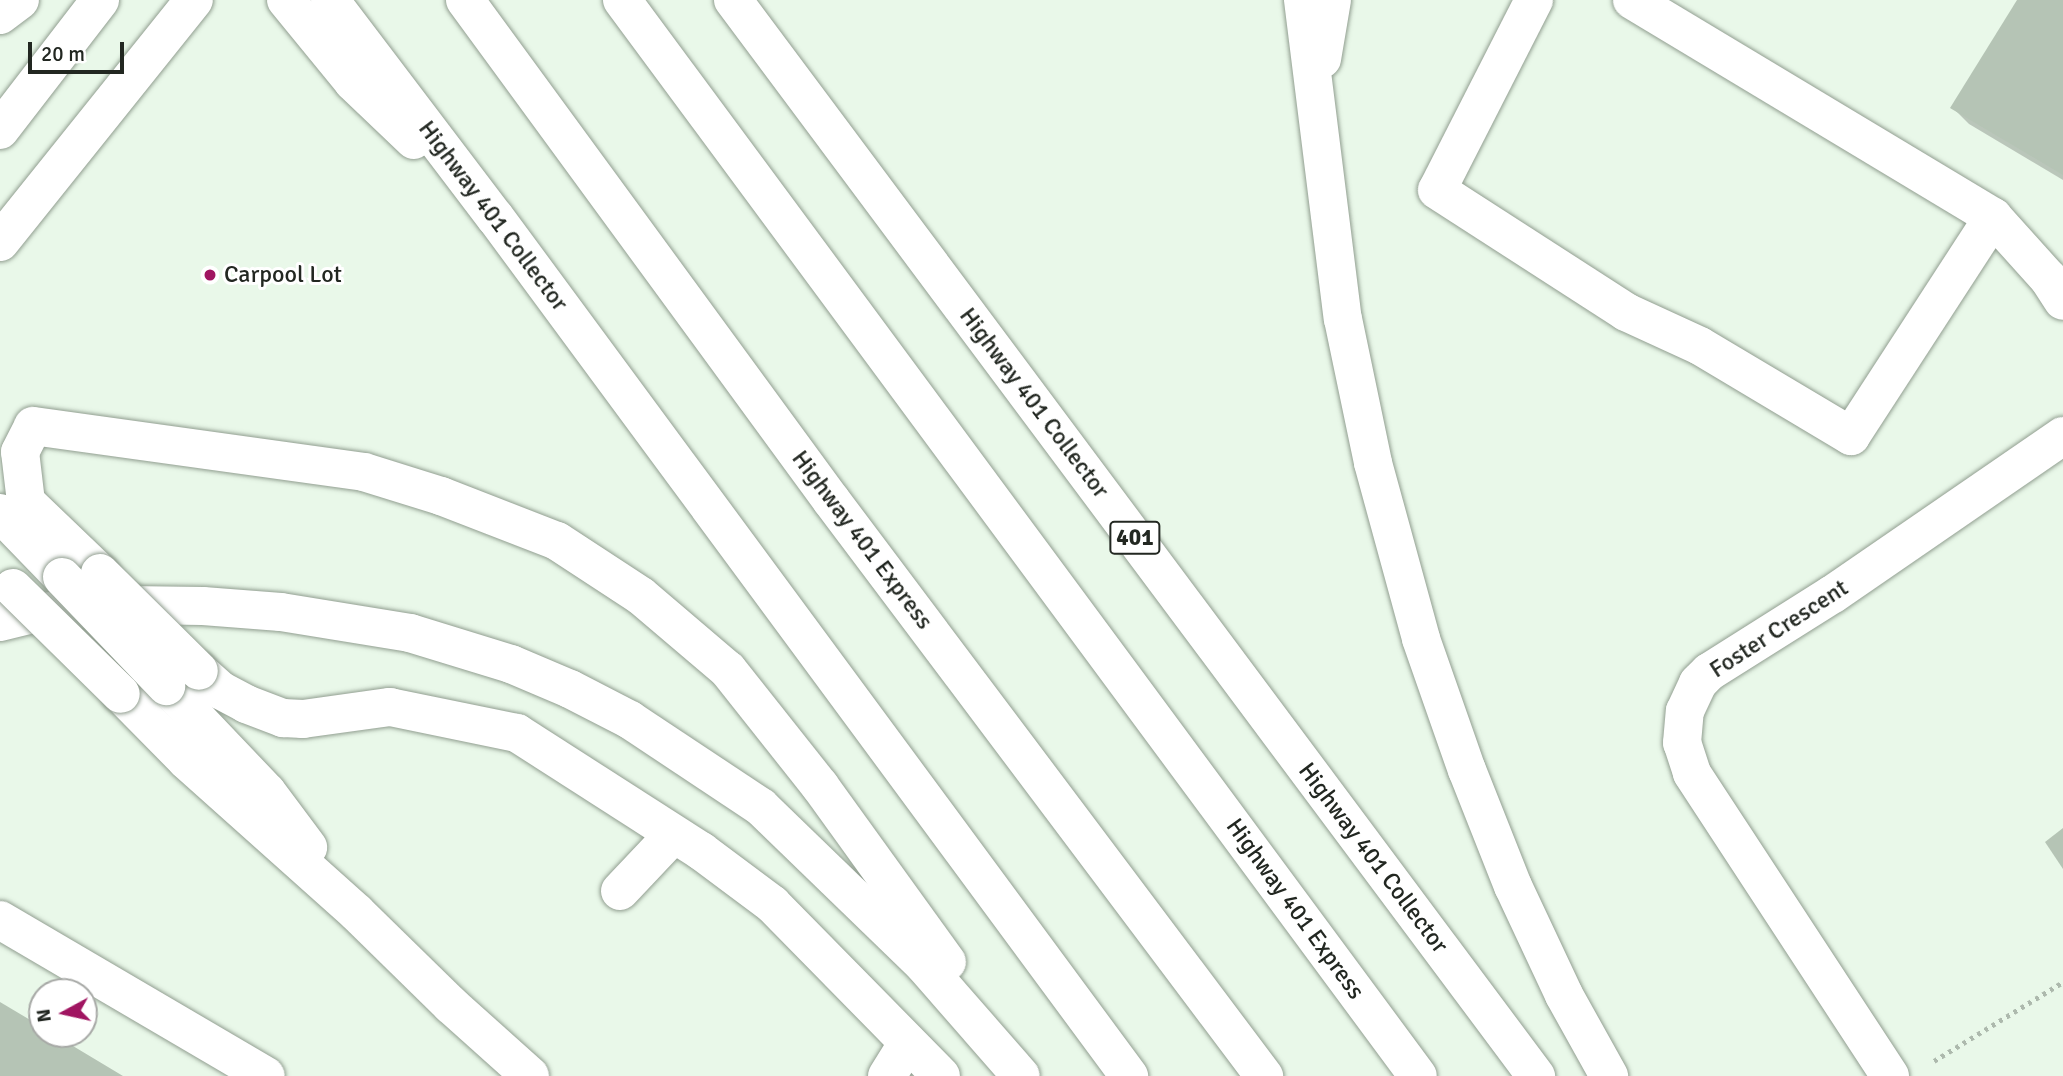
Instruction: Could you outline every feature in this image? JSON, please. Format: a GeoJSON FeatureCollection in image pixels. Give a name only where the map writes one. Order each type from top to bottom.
{"type":"FeatureCollection","features":[{"type":"Feature","properties":{"kind":"main road"},"geometry":{"type":"LineString","coordinates":[[0,15],[20,0]]}},
{"type":"Feature","properties":{"kind":"main road"},"geometry":{"type":"LineString","coordinates":[[0,130],[100,0]]}},
{"type":"Feature","properties":{"kind":"main road"},"geometry":{"type":"LineString","coordinates":[[0,243],[194,0]]}},
{"type":"Feature","properties":{"kind":"main road"},"geometry":{"type":"LineString","coordinates":[[286,0],[352,82],[495,216]]}},
{"type":"Feature","properties":{"kind":"main road","name":"Highway 401 Collector"},"geometry":{"type":"LineString","coordinates":[[330,0],[495,216],[1129,1076]]}},
{"type":"Feature","properties":{"kind":"main road","name":"Highway 401 Express"},"geometry":{"type":"LineString","coordinates":[[465,0],[831,500],[1264,1076]]}},
{"type":"Feature","properties":{"kind":"main road","name":"Highway 401 Express"},"geometry":{"type":"LineString","coordinates":[[622,0],[1418,1076]]}},
{"type":"Feature","properties":{"kind":"main road","name":"Highway 401 Collector"},"geometry":{"type":"LineString","coordinates":[[733,0],[1536,1076]]}},
{"type":"Feature","properties":{"kind":"main road"},"geometry":{"type":"LineString","coordinates":[[1303,0],[1343,319],[1373,463],[1421,639],[1466,770],[1513,886],[1564,995],[1609,1076]]}},
{"type":"Feature","properties":{"kind":"main road"},"geometry":{"type":"LineString","coordinates":[[1314,102],[1332,0]]}},
{"type":"Feature","properties":{"kind":"main road"},"geometry":{"type":"LineString","coordinates":[[1534,0],[1437,190],[1626,312],[1700,346],[1852,436],[1993,217]]}},
{"type":"Feature","properties":{"kind":"main road"},"geometry":{"type":"LineString","coordinates":[[1632,0],[1993,217],[2048,278],[2063,301]]}},
{"type":"Feature","properties":{"kind":"main road"},"geometry":{"type":"LineString","coordinates":[[357,913],[100,573],[26,502],[20,452],[33,426],[364,472],[442,496],[557,541],[641,596],[728,670],[820,786],[1030,1076]]}},
{"type":"Feature","properties":{"kind":"main road","name":"Foster Crescent"},"geometry":{"type":"LineString","coordinates":[[1890,1076],[1692,773],[1682,743],[1685,711],[1694,690],[1709,672],[1833,594],[2063,436]]}},
{"type":"Feature","properties":{"kind":"main road"},"geometry":{"type":"LineString","coordinates":[[0,513],[62,577],[182,678],[220,690],[246,704],[283,718],[303,719],[390,707],[517,733],[701,851],[772,904],[941,1076]]}},
{"type":"Feature","properties":{"kind":"main road"},"geometry":{"type":"LineString","coordinates":[[4,595],[121,694],[186,760],[357,913],[451,1005],[530,1076]]}},
{"type":"Feature","properties":{"kind":"main road"},"geometry":{"type":"LineString","coordinates":[[4,595],[41,612],[127,605],[202,606],[294,613],[410,633],[510,664],[570,690],[630,720],[761,807],[915,956],[1021,1076]]}},
{"type":"Feature","properties":{"kind":"main road"},"geometry":{"type":"LineString","coordinates":[[620,891],[673,835]]}},
{"type":"Feature","properties":{"kind":"main road"},"geometry":{"type":"LineString","coordinates":[[0,920],[266,1076]]}},
{"type":"Feature","properties":{"kind":"main road"},"geometry":{"type":"LineString","coordinates":[[887,1076],[908,1043]]}},
{"type":"Feature","properties":{"kind":"path"},"geometry":{"type":"LineString","coordinates":[[1934,1061],[2063,982]]}},
{"type":"Feature","properties":{"kind":"building"},"geometry":{"type":"Polygon","coordinates":[[[2017,0],[2063,0],[2063,175],[1950,108],[2017,0]]]}},
{"type":"Feature","properties":{"kind":"building"},"geometry":{"type":"Polygon","coordinates":[[[2063,828],[2063,869],[2045,842],[2063,828]]]}},
{"type":"Feature","properties":{"kind":"building"},"geometry":{"type":"Polygon","coordinates":[[[0,1002],[28,1019],[28,1048],[76,1048],[123,1076],[0,1076],[0,1002]]]}},
{"type":"Feature","properties":{"kind":"place","name":"Carpool Lot"},"geometry":{"type":"Point","coordinates":[210,275]}}]}
